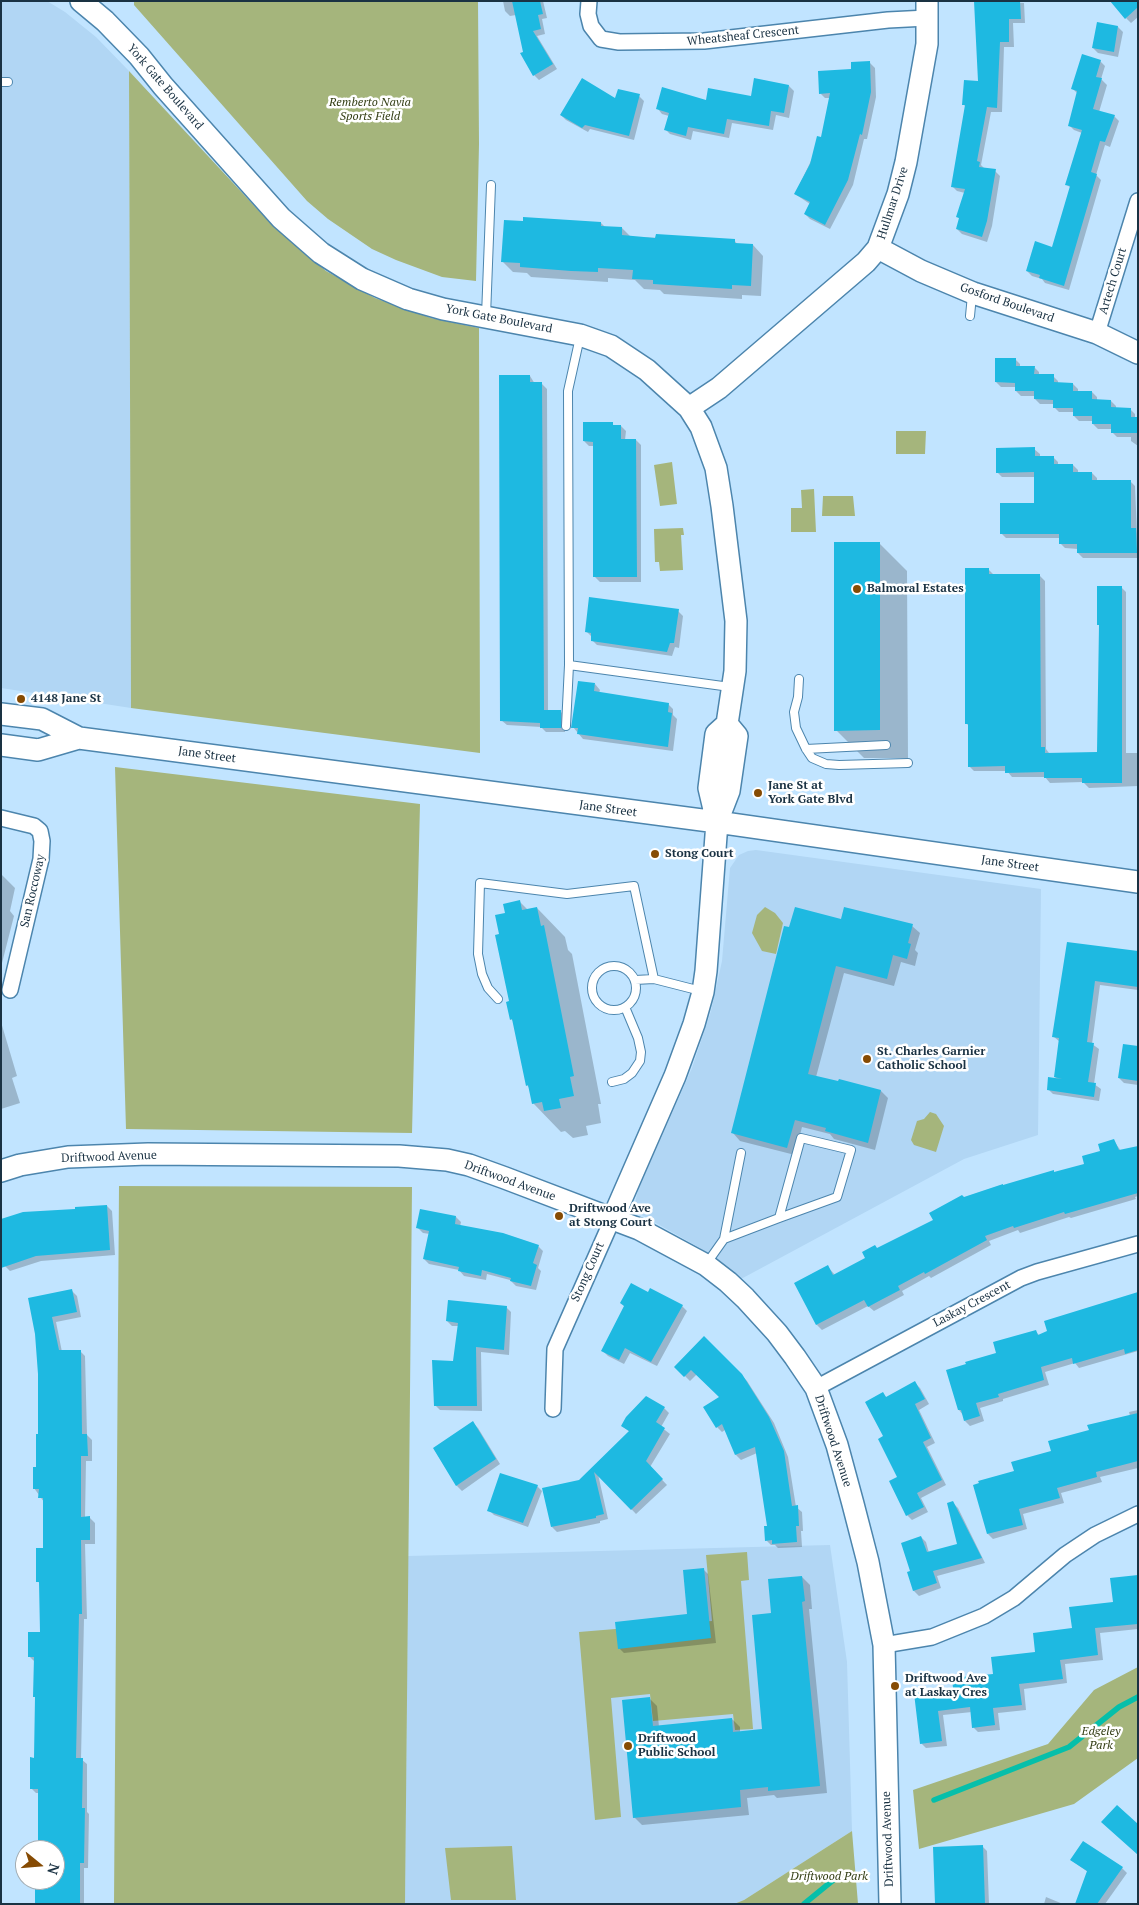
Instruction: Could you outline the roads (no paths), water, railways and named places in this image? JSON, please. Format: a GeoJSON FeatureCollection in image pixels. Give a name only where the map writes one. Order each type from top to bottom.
{"type":"FeatureCollection","features":[{"type":"Feature","properties":{"kind":"street","name":"York Gate Boulevard"},"geometry":{"type":"LineString","coordinates":[[81,1],[105,20],[139,56],[281,218],[321,253],[362,279],[408,299],[444,309],[580,335],[611,346],[648,370],[689,408],[701,427],[716,468],[736,621],[736,663],[727,724],[716,734],[709,788],[717,822]]}},
{"type":"Feature","properties":{"kind":"street","name":"Wheatsheaf Crescent"},"geometry":{"type":"LineString","coordinates":[[589,1],[588,14],[591,26],[600,39],[618,42],[704,41],[888,20],[927,10]]}},
{"type":"Feature","properties":{"kind":"street","name":"Hullmar Drive"},"geometry":{"type":"LineString","coordinates":[[689,408],[718,388],[862,266],[878,248],[898,194],[906,162],[927,44],[927,10]]}},
{"type":"Feature","properties":{"kind":"street","name":"Artech Court"},"geometry":{"type":"LineString","coordinates":[[1097,333],[1138,201]]}},
{"type":"Feature","properties":{"kind":"street","name":"Gosford Boulevard"},"geometry":{"type":"LineString","coordinates":[[878,248],[921,271],[973,292],[1097,333],[1138,353]]}},
{"type":"Feature","properties":{"kind":"street","name":"Jane Street"},"geometry":{"type":"LineString","coordinates":[[1,714],[42,719],[79,738],[717,822],[1138,882]]}},
{"type":"Feature","properties":{"kind":"street","name":"Jane Street"},"geometry":{"type":"LineString","coordinates":[[1,746],[38,750],[79,738]]}},
{"type":"Feature","properties":{"kind":"street","name":"San Roccoway"},"geometry":{"type":"LineString","coordinates":[[1,818],[34,826],[40,831],[42,841],[41,859],[10,990]]}},
{"type":"Feature","properties":{"kind":"street","name":"Stong Court"},"geometry":{"type":"LineString","coordinates":[[554,1410],[555,1349],[675,1076],[694,1024],[703,992],[717,822]]}},
{"type":"Feature","properties":{"kind":"street","name":"Driftwood Avenue"},"geometry":{"type":"LineString","coordinates":[[1,1171],[47,1160],[79,1156],[248,1154],[424,1157],[447,1160],[469,1165],[613,1218],[659,1238],[706,1265],[761,1314],[796,1356],[816,1388],[837,1445],[868,1562],[884,1645],[890,1904]]}},
{"type":"Feature","properties":{"kind":"street","name":"Laskay Crescent"},"geometry":{"type":"LineString","coordinates":[[816,1388],[1021,1278],[1138,1244]]}},
{"type":"Feature","properties":{"kind":"street"},"geometry":{"type":"LineString","coordinates":[[884,1645],[932,1637],[956,1629],[991,1612],[1014,1598],[1065,1555],[1095,1535],[1138,1514]]}},
{"type":"Feature","properties":{"kind":"lane"},"geometry":{"type":"LineString","coordinates":[[486,316],[491,185]]}},
{"type":"Feature","properties":{"kind":"lane"},"geometry":{"type":"LineString","coordinates":[[970,316],[973,292]]}},
{"type":"Feature","properties":{"kind":"lane"},"geometry":{"type":"LineString","coordinates":[[566,726],[569,665],[568,391],[580,335]]}},
{"type":"Feature","properties":{"kind":"lane"},"geometry":{"type":"LineString","coordinates":[[569,665],[732,687]]}},
{"type":"Feature","properties":{"kind":"lane"},"geometry":{"type":"LineString","coordinates":[[798,680],[798,697],[794,712],[796,728],[812,758],[826,764],[908,763]]}},
{"type":"Feature","properties":{"kind":"lane"},"geometry":{"type":"LineString","coordinates":[[806,749],[886,745]]}},
{"type":"Feature","properties":{"kind":"lane"},"geometry":{"type":"LineString","coordinates":[[498,999],[488,988],[482,974],[478,954],[480,883],[566,894],[634,886],[654,978]]}},
{"type":"Feature","properties":{"kind":"lane"},"geometry":{"type":"LineString","coordinates":[[619,966],[631,974],[635,980],[636,992],[634,998],[625,1007],[611,1010],[599,1003],[593,991],[595,977],[606,968],[619,966]]}},
{"type":"Feature","properties":{"kind":"lane"},"geometry":{"type":"LineString","coordinates":[[635,980],[654,978],[703,992]]}},
{"type":"Feature","properties":{"kind":"lane"},"geometry":{"type":"LineString","coordinates":[[612,1082],[624,1079],[632,1073],[640,1061],[641,1052],[638,1038],[625,1007]]}},
{"type":"Feature","properties":{"kind":"lane"},"geometry":{"type":"LineString","coordinates":[[724,1239],[837,1197],[851,1150],[802,1138],[779,1218]]}},
{"type":"Feature","properties":{"kind":"lane"},"geometry":{"type":"LineString","coordinates":[[706,1265],[724,1239],[741,1154]]}},
{"type":"Feature","properties":{"kind":"waterway"},"geometry":{"type":"LineString","coordinates":[[934,1800],[1069,1747],[1119,1707],[1138,1697]]}},
{"type":"Feature","properties":{"kind":"waterway"},"geometry":{"type":"LineString","coordinates":[[804,1904],[837,1877]]}},
{"type":"Feature","properties":{"kind":"place","name":"Balmoral Estates"},"geometry":{"type":"Point","coordinates":[857,589]}},
{"type":"Feature","properties":{"kind":"place","name":"4148 Jane St"},"geometry":{"type":"Point","coordinates":[21,699]}},
{"type":"Feature","properties":{"kind":"place","name":"Jane St at York Gate Blvd"},"geometry":{"type":"Point","coordinates":[758,793]}},
{"type":"Feature","properties":{"kind":"place","name":"Stong Court"},"geometry":{"type":"Point","coordinates":[655,854]}},
{"type":"Feature","properties":{"kind":"place","name":"St. Charles Garnier Catholic School"},"geometry":{"type":"Point","coordinates":[867,1059]}},
{"type":"Feature","properties":{"kind":"place","name":"Driftwood Ave at Stong Court"},"geometry":{"type":"Point","coordinates":[559,1216]}},
{"type":"Feature","properties":{"kind":"place","name":"Driftwood Ave at Laskay Cres"},"geometry":{"type":"Point","coordinates":[895,1686]}},
{"type":"Feature","properties":{"kind":"place","name":"Driftwood Public School"},"geometry":{"type":"Point","coordinates":[628,1746]}},
{"type":"Feature","properties":{"kind":"park label","name":"Remberto Navia Sports Field"},"geometry":{"type":"Point","coordinates":[370,110]}},
{"type":"Feature","properties":{"kind":"park label","name":"Edgeley Park"},"geometry":{"type":"Point","coordinates":[1101,1739]}},
{"type":"Feature","properties":{"kind":"park label","name":"Driftwood Park"},"geometry":{"type":"Point","coordinates":[829,1877]}}]}
